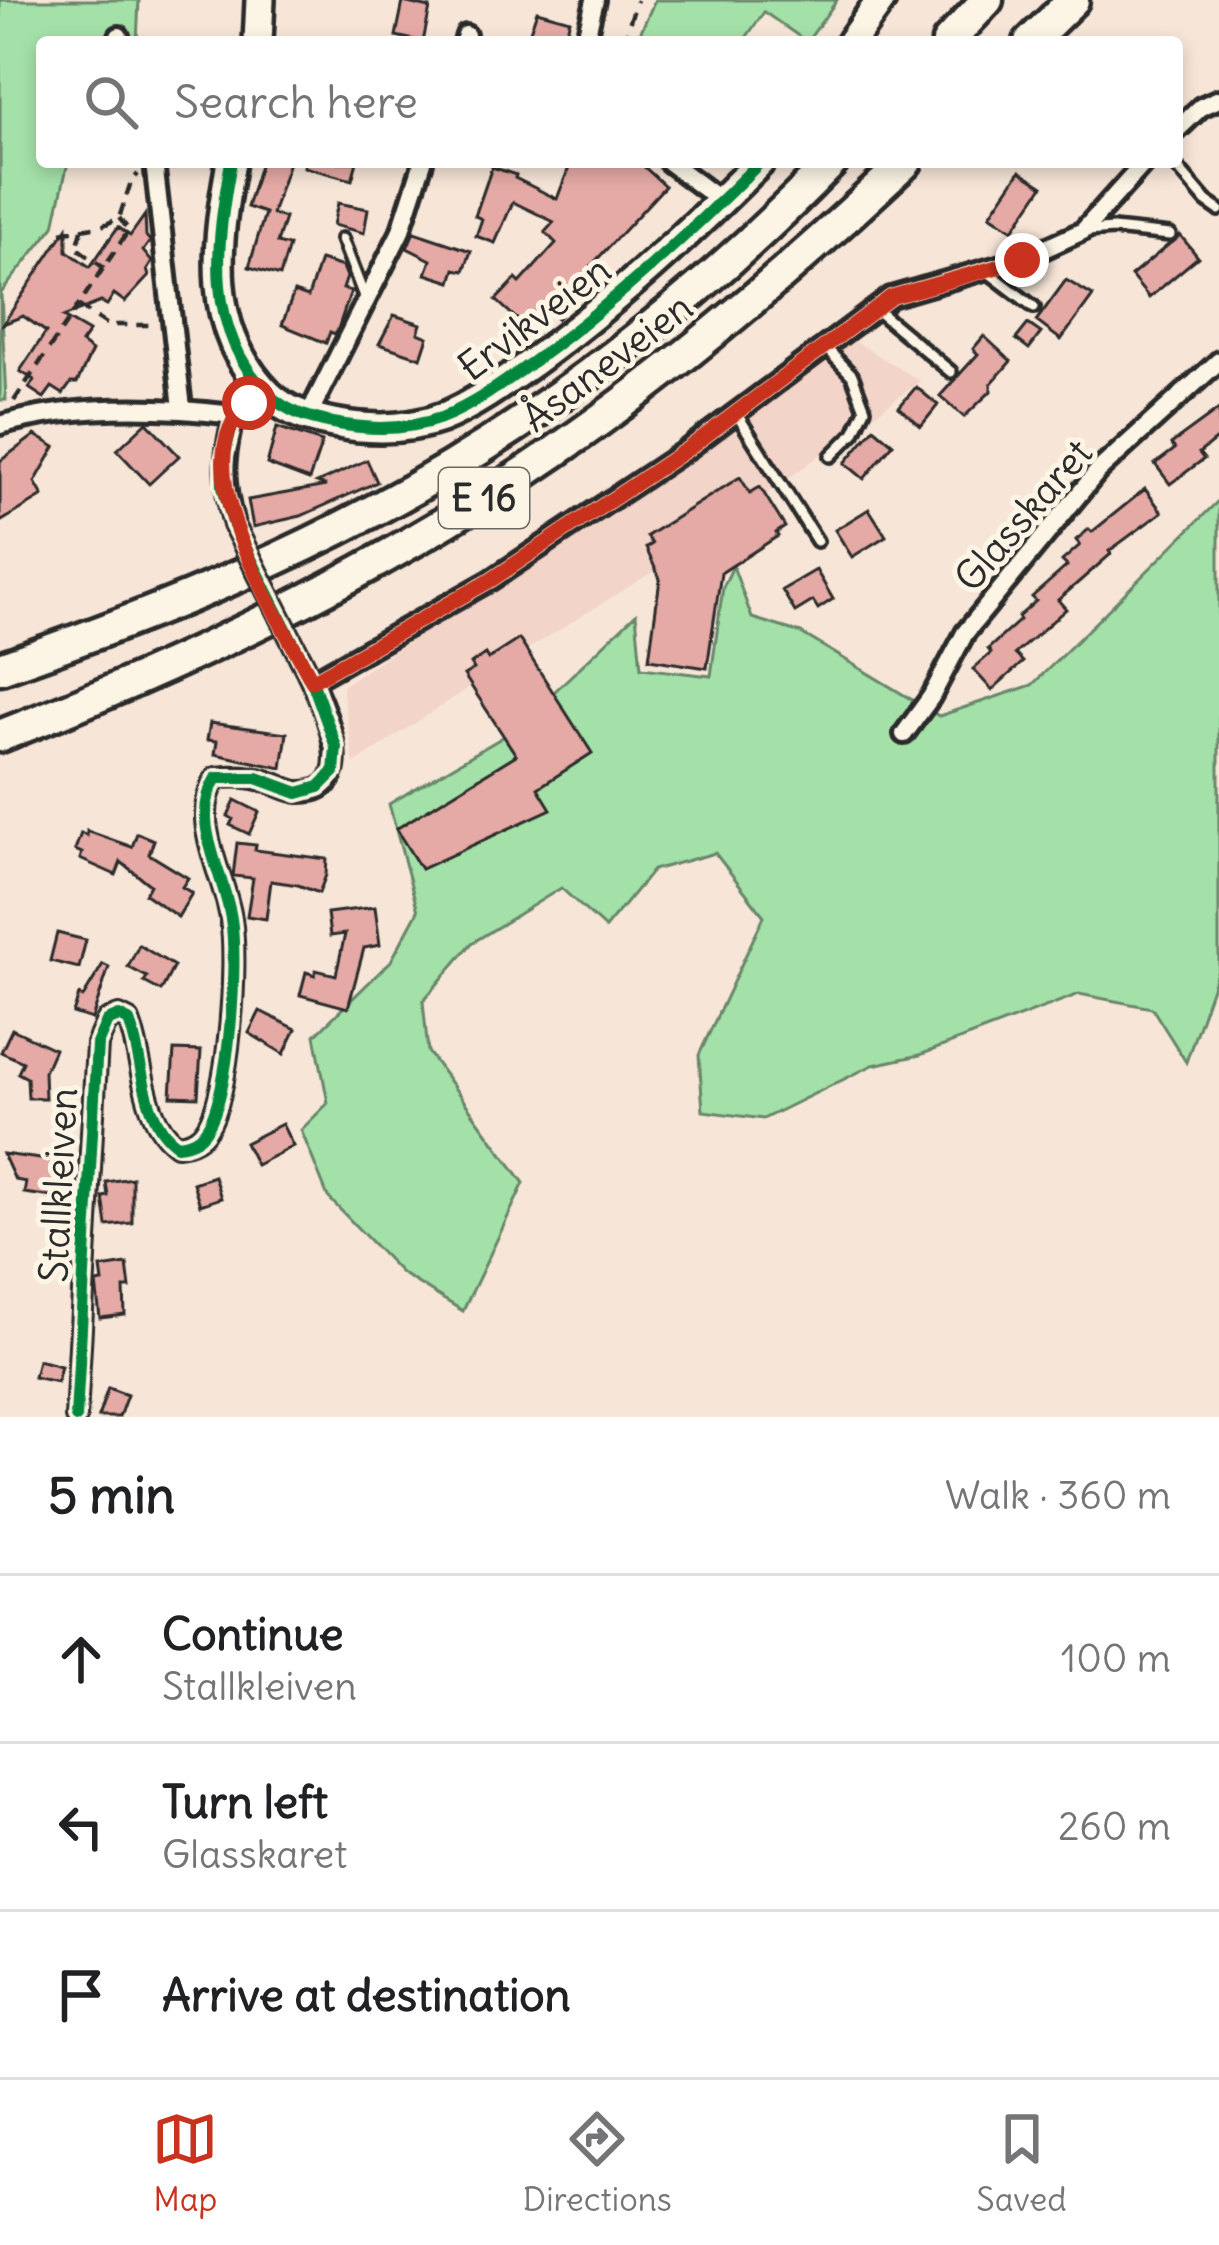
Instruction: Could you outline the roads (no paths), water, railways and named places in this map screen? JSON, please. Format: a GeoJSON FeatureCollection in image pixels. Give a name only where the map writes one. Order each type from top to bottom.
{"type":"FeatureCollection","features":[{"type":"Feature","properties":{"kind":"highway"},"geometry":{"type":"LineString","coordinates":[[954,36],[987,0]]}},
{"type":"Feature","properties":{"kind":"highway"},"geometry":{"type":"LineString","coordinates":[[1036,36],[1072,0]]}},
{"type":"Feature","properties":{"kind":"highway","name":"Åsaneveien"},"geometry":{"type":"LineString","coordinates":[[0,668],[230,581],[454,466],[605,361],[717,271],[826,168]]}},
{"type":"Feature","properties":{"kind":"highway","name":"Åsaneveien"},"geometry":{"type":"LineString","coordinates":[[0,736],[105,696],[254,625],[385,557],[477,502],[593,424],[744,307],[899,168]]}},
{"type":"Feature","properties":{"kind":"main road"},"geometry":{"type":"LineString","coordinates":[[258,36],[260,0]]}},
{"type":"Feature","properties":{"kind":"main road"},"geometry":{"type":"LineString","coordinates":[[855,36],[881,0]]}},
{"type":"Feature","properties":{"kind":"main road","name":"Ervikveien"},"geometry":{"type":"LineString","coordinates":[[230,168],[217,287],[225,329],[264,390],[282,407],[307,418],[391,430],[439,419],[469,405],[580,328],[714,195],[752,168]]}},
{"type":"Feature","properties":{"kind":"street"},"geometry":{"type":"LineString","coordinates":[[586,36],[595,0]]}},
{"type":"Feature","properties":{"kind":"street"},"geometry":{"type":"LineString","coordinates":[[1183,124],[1201,107],[1219,99]]}},
{"type":"Feature","properties":{"kind":"street"},"geometry":{"type":"LineString","coordinates":[[154,168],[182,408]]}},
{"type":"Feature","properties":{"kind":"street"},"geometry":{"type":"LineString","coordinates":[[307,418],[368,304],[400,233],[421,168]]}},
{"type":"Feature","properties":{"kind":"street"},"geometry":{"type":"LineString","coordinates":[[682,168],[714,195]]}},
{"type":"Feature","properties":{"kind":"street"},"geometry":{"type":"LineString","coordinates":[[312,681],[491,580],[736,413],[891,297],[1022,260],[1083,231],[1140,168]]}},
{"type":"Feature","properties":{"kind":"street","name":"Glasskaret"},"geometry":{"type":"LineString","coordinates":[[904,734],[931,697],[965,633],[1098,471],[1219,361]]}},
{"type":"Feature","properties":{"kind":"street"},"geometry":{"type":"LineString","coordinates":[[4,424],[55,413],[182,408],[234,415],[264,390]]}},
{"type":"Feature","properties":{"kind":"street","name":"Stallkleiven"},"geometry":{"type":"LineString","coordinates":[[76,1417],[97,1044],[107,1021],[118,1016],[129,1021],[154,1116],[164,1136],[177,1145],[191,1143],[205,1133],[223,1088],[233,946],[231,917],[204,817],[205,796],[215,778],[239,775],[298,793],[320,787],[334,772],[336,748],[312,681],[234,525],[223,460],[234,415]]}},
{"type":"Feature","properties":{"kind":"lane"},"geometry":{"type":"LineString","coordinates":[[1179,168],[1219,210]]}},
{"type":"Feature","properties":{"kind":"lane"},"geometry":{"type":"LineString","coordinates":[[1083,231],[1113,229],[1170,236]]}},
{"type":"Feature","properties":{"kind":"lane"},"geometry":{"type":"LineString","coordinates":[[342,238],[368,304]]}},
{"type":"Feature","properties":{"kind":"lane"},"geometry":{"type":"LineString","coordinates":[[984,269],[1034,307]]}},
{"type":"Feature","properties":{"kind":"lane"},"geometry":{"type":"LineString","coordinates":[[874,308],[951,372]]}},
{"type":"Feature","properties":{"kind":"lane"},"geometry":{"type":"LineString","coordinates":[[824,345],[852,375],[866,409],[854,433],[831,456]]}},
{"type":"Feature","properties":{"kind":"lane"},"geometry":{"type":"LineString","coordinates":[[736,413],[818,541]]}}]}
